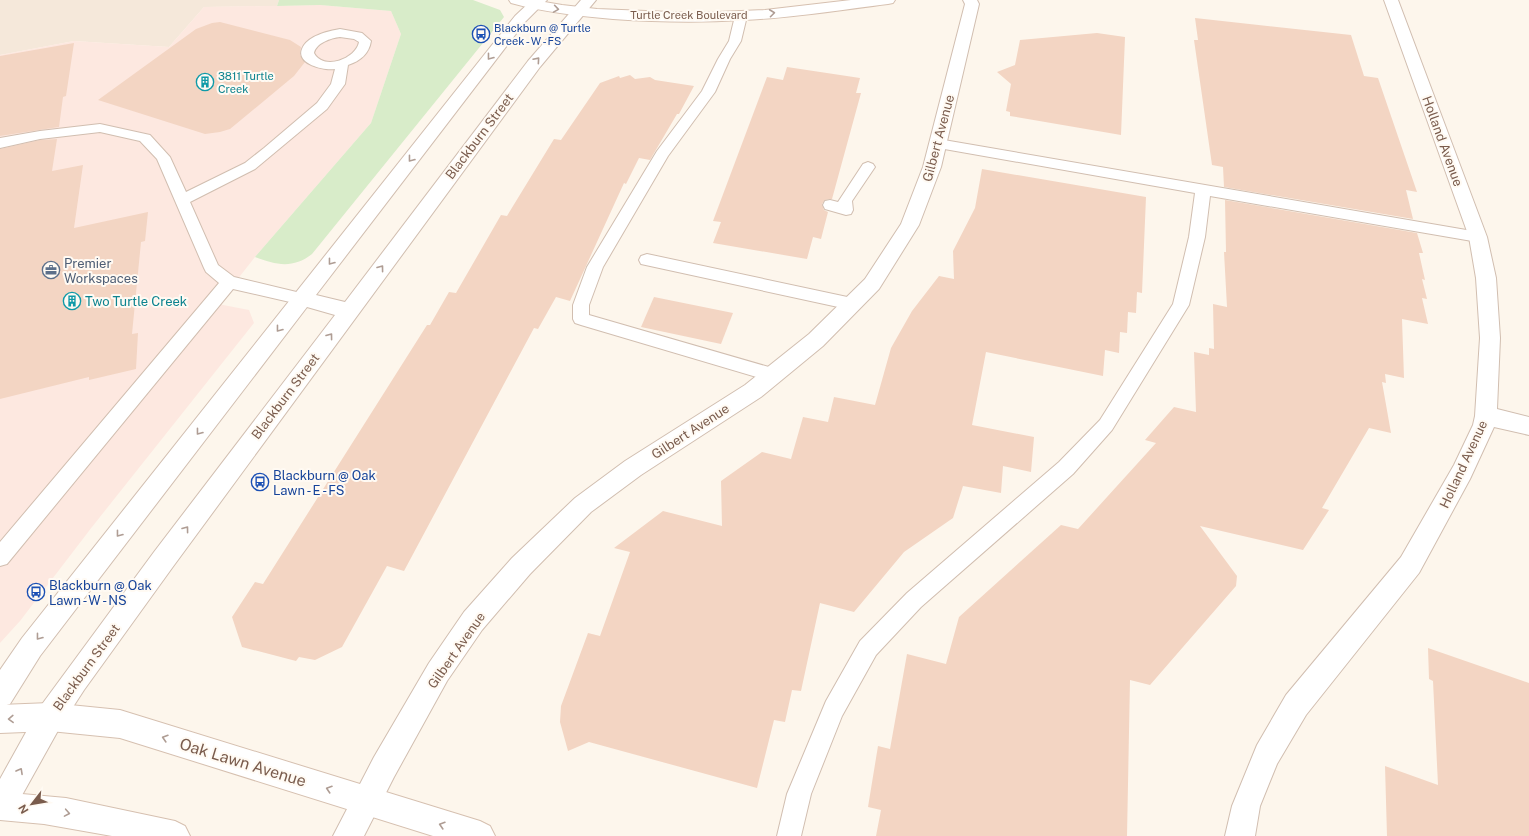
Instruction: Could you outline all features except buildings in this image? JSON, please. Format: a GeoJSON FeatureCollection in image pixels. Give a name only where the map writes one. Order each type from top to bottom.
{"type":"FeatureCollection","features":[{"type":"Feature","properties":{"kind":"street","name":"Turtle Creek Boulevard"},"geometry":{"type":"LineString","coordinates":[[516,0],[584,6],[644,17],[741,16],[888,0]]}},
{"type":"Feature","properties":{"kind":"street","name":"Gilbert Avenue"},"geometry":{"type":"LineString","coordinates":[[348,836],[438,672],[473,621],[521,566],[583,505],[633,468],[753,391],[773,375],[816,340],[872,284],[910,225],[932,167],[972,4],[970,0]]}},
{"type":"Feature","properties":{"kind":"street","name":"Holland Avenue"},"geometry":{"type":"LineString","coordinates":[[1240,836],[1246,806],[1267,755],[1296,705],[1410,565],[1462,472],[1486,416],[1490,338],[1486,278],[1478,237],[1391,0]]}},
{"type":"Feature","properties":{"kind":"street"},"geometry":{"type":"LineString","coordinates":[[0,694],[36,641],[520,18],[537,3]]}},
{"type":"Feature","properties":{"kind":"street","name":"Blackburn Street"},"geometry":{"type":"LineString","coordinates":[[0,805],[50,717],[163,560],[534,64],[584,6]]}},
{"type":"Feature","properties":{"kind":"street"},"geometry":{"type":"LineString","coordinates":[[303,299],[349,311]]}},
{"type":"Feature","properties":{"kind":"street"},"geometry":{"type":"LineString","coordinates":[[1486,416],[1529,426]]}},
{"type":"Feature","properties":{"kind":"street","name":"Oak Lawn Avenue"},"geometry":{"type":"LineString","coordinates":[[0,719],[50,717],[120,724],[480,836]]}},
{"type":"Feature","properties":{"kind":"street"},"geometry":{"type":"LineString","coordinates":[[0,805],[42,808],[99,818],[175,836]]}},
{"type":"Feature","properties":{"kind":"lane"},"geometry":{"type":"LineString","coordinates":[[741,16],[735,41],[724,59],[708,92],[662,154],[595,267],[581,305],[581,319],[773,375]]}},
{"type":"Feature","properties":{"kind":"lane"},"geometry":{"type":"LineString","coordinates":[[182,200],[250,166],[322,106],[338,84],[342,64]]}},
{"type":"Feature","properties":{"kind":"lane"},"geometry":{"type":"LineString","coordinates":[[0,143],[40,135],[100,128],[145,138],[163,157],[212,268],[229,282],[303,299]]}},
{"type":"Feature","properties":{"kind":"lane"},"geometry":{"type":"LineString","coordinates":[[938,144],[1478,237]]}},
{"type":"Feature","properties":{"kind":"lane"},"geometry":{"type":"LineString","coordinates":[[830,205],[846,210],[845,201],[868,167]]}},
{"type":"Feature","properties":{"kind":"lane"},"geometry":{"type":"LineString","coordinates":[[789,836],[798,794],[834,710],[868,648],[914,600],[1066,468],[1110,419],[1181,304],[1197,237],[1203,190]]}},
{"type":"Feature","properties":{"kind":"lane"},"geometry":{"type":"LineString","coordinates":[[647,260],[852,304]]}},
{"type":"Feature","properties":{"kind":"lane"},"geometry":{"type":"LineString","coordinates":[[0,557],[229,282]]}},
{"type":"Feature","properties":{"kind":"shaded area"},"geometry":{"type":"Polygon","coordinates":[[[0,0],[279,0],[277,6],[204,7],[169,47],[74,41],[0,55],[0,0]]]}},
{"type":"Feature","properties":{"kind":"shaded area"},"geometry":{"type":"Polygon","coordinates":[[[320,5],[391,11],[401,34],[371,123],[255,257],[218,304],[249,310],[254,323],[92,527],[20,621],[0,643],[0,55],[74,41],[169,47],[204,7],[320,5]]]}},
{"type":"Feature","properties":{"kind":"green space"},"geometry":{"type":"Polygon","coordinates":[[[279,0],[473,0],[500,10],[504,17],[312,254],[305,259],[291,264],[277,264],[255,257],[371,123],[401,34],[391,11],[320,5],[277,6],[279,0]]]}},
{"type":"Feature","properties":{"kind":"place","name":"Blackburn @ Turtle Creek - W - FS"},"geometry":{"type":"Point","coordinates":[481,34]}},
{"type":"Feature","properties":{"kind":"place","name":"3811 Turtle Creek"},"geometry":{"type":"Point","coordinates":[205,82]}},
{"type":"Feature","properties":{"kind":"place","name":"Premier Workspaces"},"geometry":{"type":"Point","coordinates":[51,270]}},
{"type":"Feature","properties":{"kind":"place","name":"Two Turtle Creek"},"geometry":{"type":"Point","coordinates":[72,301]}},
{"type":"Feature","properties":{"kind":"place","name":"Blackburn @ Oak Lawn - E - FS"},"geometry":{"type":"Point","coordinates":[260,482]}},
{"type":"Feature","properties":{"kind":"place","name":"Blackburn @ Oak Lawn - W - NS"},"geometry":{"type":"Point","coordinates":[36,592]}}]}
